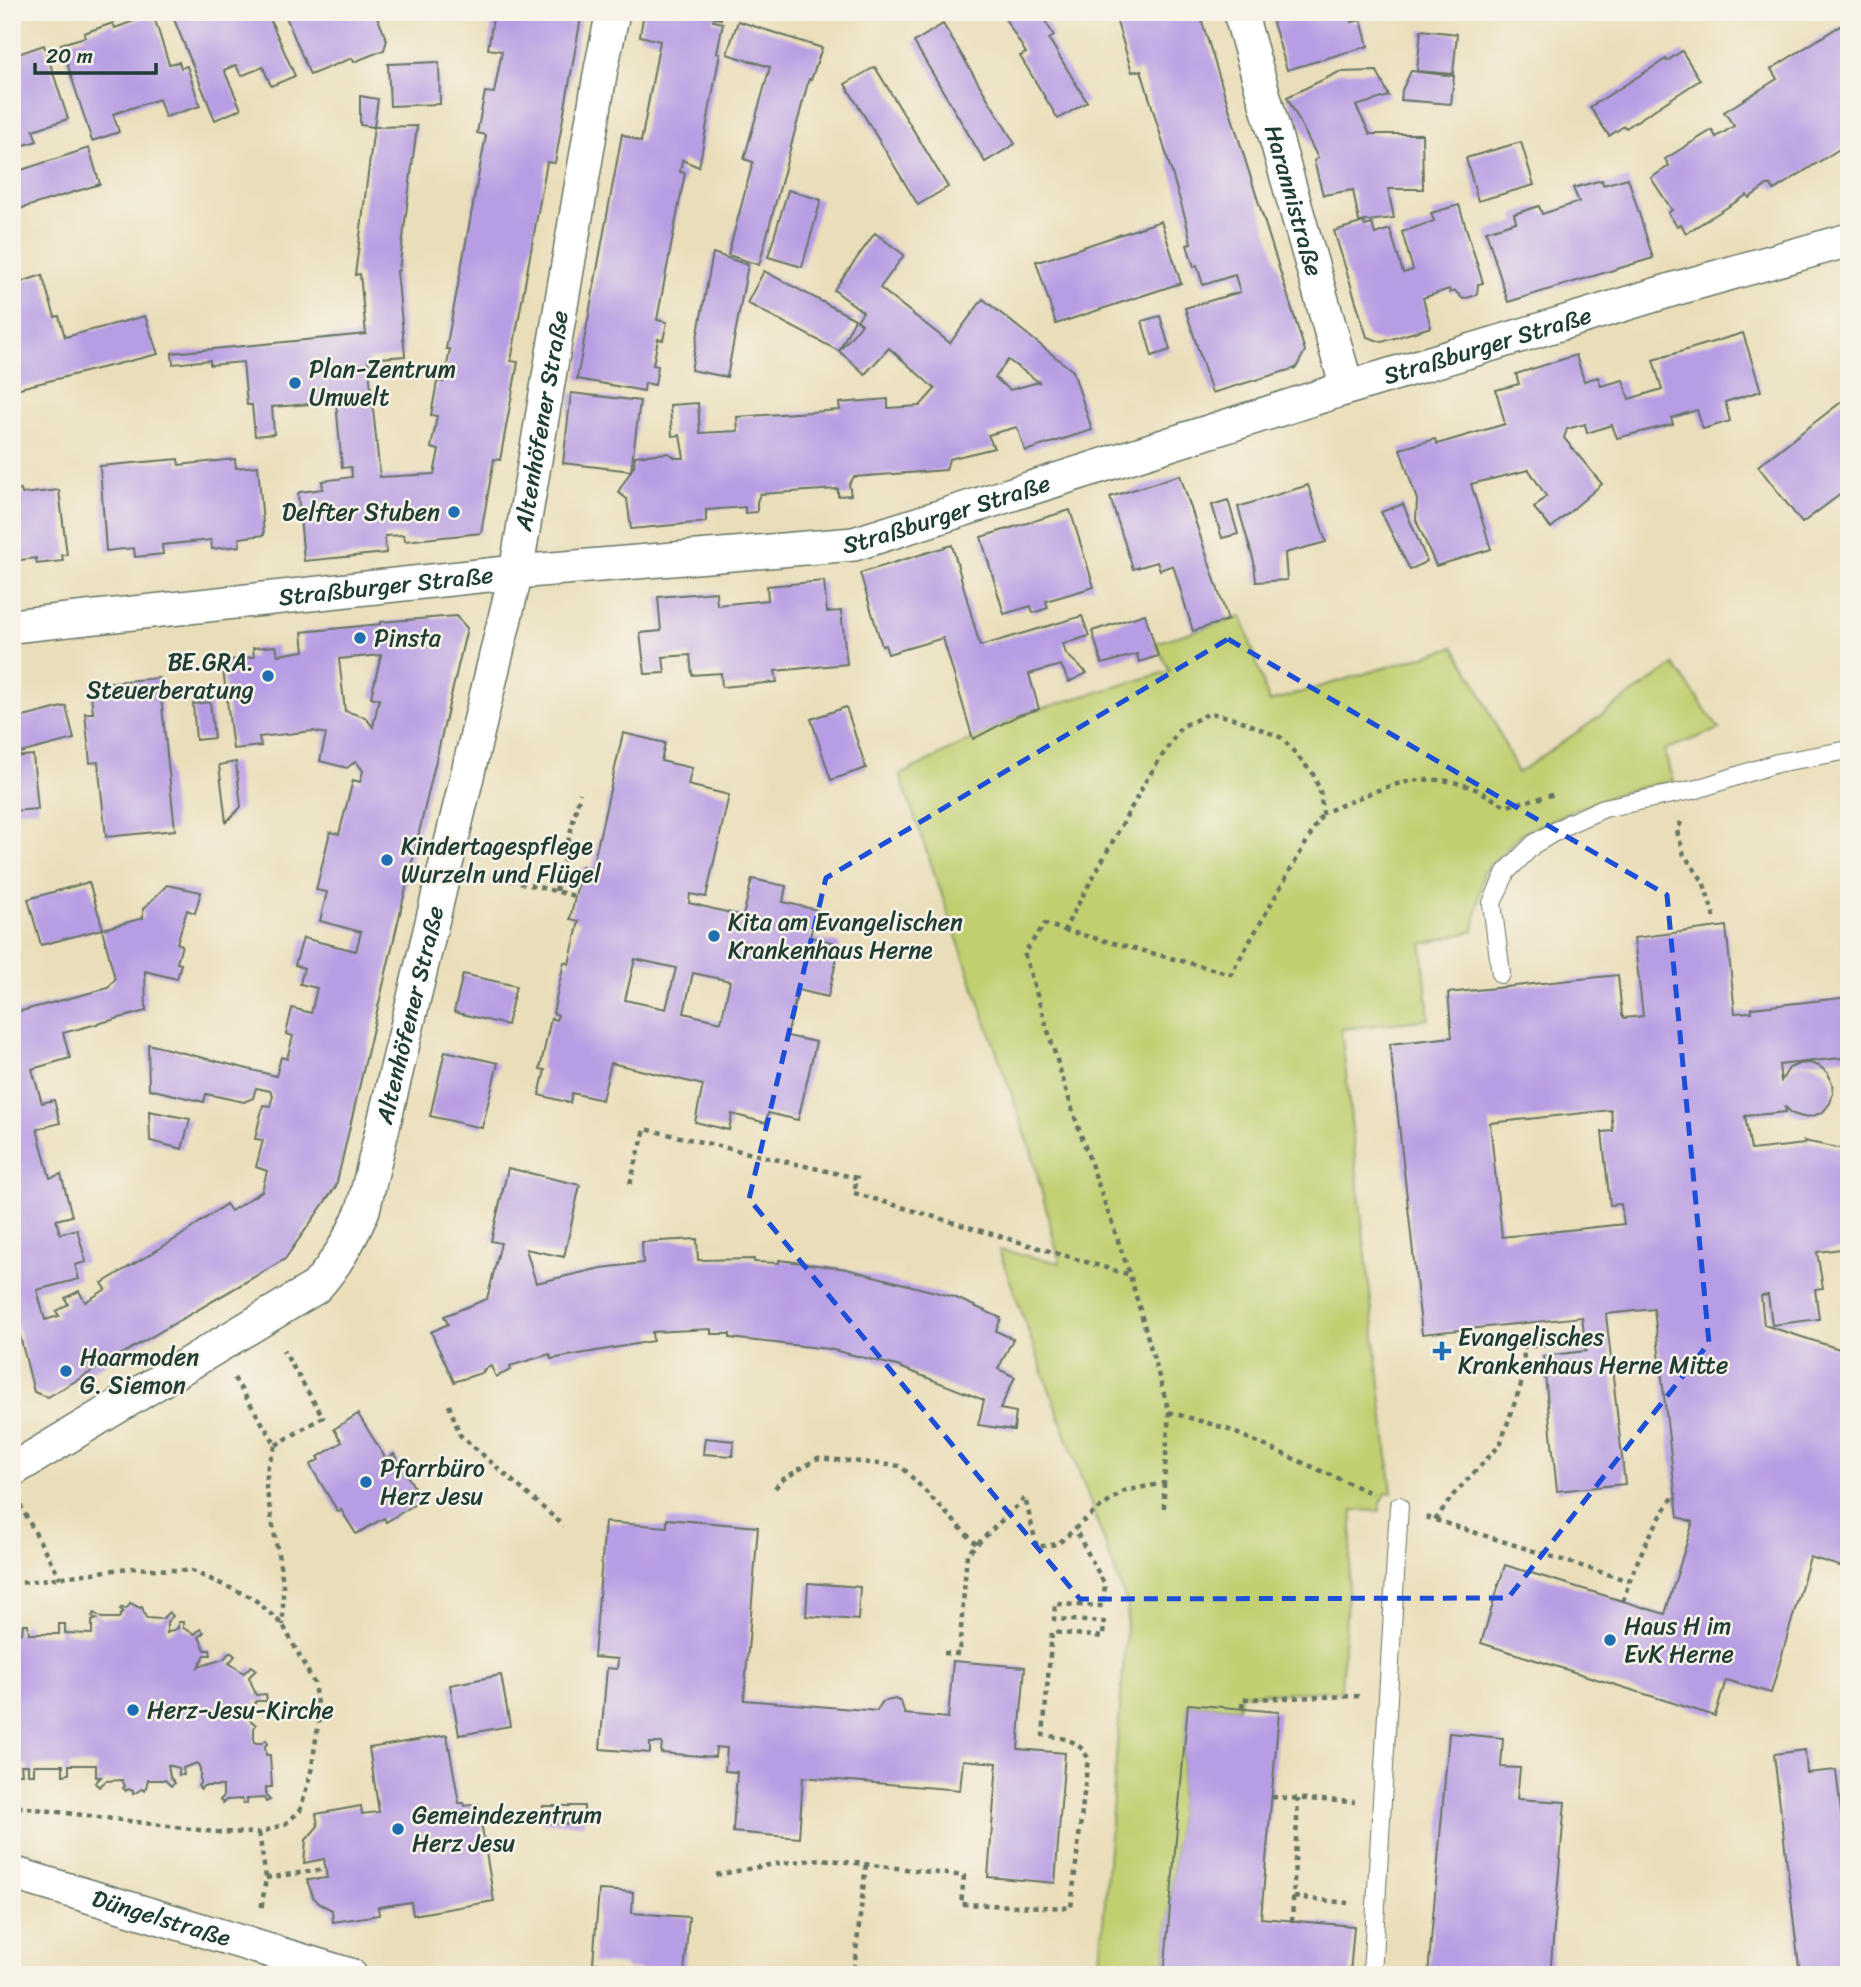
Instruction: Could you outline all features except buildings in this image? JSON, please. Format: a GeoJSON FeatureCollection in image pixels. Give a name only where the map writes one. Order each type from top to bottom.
{"type":"FeatureCollection","features":[{"type":"Feature","properties":{"kind":"street","name":"Altenhöfener Straße"},"geometry":{"type":"LineString","coordinates":[[14,1464],[316,1287],[350,1241],[363,1210],[516,572],[613,12]]}},
{"type":"Feature","properties":{"kind":"street","name":"Harannistraße"},"geometry":{"type":"LineString","coordinates":[[1240,12],[1347,388]]}},
{"type":"Feature","properties":{"kind":"street","name":"Straßburger Straße"},"geometry":{"type":"LineString","coordinates":[[12,626],[516,572],[854,544],[1347,388],[1678,288],[1849,240]]}},
{"type":"Feature","properties":{"kind":"street","name":"Düngelstraße"},"geometry":{"type":"LineString","coordinates":[[12,1873],[350,1975]]}},
{"type":"Feature","properties":{"kind":"lane"},"geometry":{"type":"LineString","coordinates":[[1501,974],[1492,903],[1506,872],[1534,844],[1570,823],[1604,808],[1697,789],[1777,763],[1849,750]]}},
{"type":"Feature","properties":{"kind":"lane"},"geometry":{"type":"LineString","coordinates":[[1373,1975],[1399,1506]]}},
{"type":"Feature","properties":{"kind":"path"},"geometry":{"type":"LineString","coordinates":[[1064,930],[1147,779],[1181,727],[1210,713],[1237,719],[1282,738],[1313,774],[1320,791],[1323,813],[1231,974],[1064,930],[1045,924],[1024,953],[1073,1112],[1130,1275],[1169,1412],[1164,1509]]}},
{"type":"Feature","properties":{"kind":"path"},"geometry":{"type":"LineString","coordinates":[[1323,813],[1395,784],[1422,779],[1444,780],[1476,789],[1507,806],[1563,791]]}},
{"type":"Feature","properties":{"kind":"path"},"geometry":{"type":"LineString","coordinates":[[1697,789],[1677,831],[1684,856],[1703,881],[1715,919]]}},
{"type":"Feature","properties":{"kind":"path"},"geometry":{"type":"LineString","coordinates":[[556,892],[580,793]]}},
{"type":"Feature","properties":{"kind":"path"},"geometry":{"type":"LineString","coordinates":[[488,874],[575,896]]}},
{"type":"Feature","properties":{"kind":"path"},"geometry":{"type":"LineString","coordinates":[[630,1184],[645,1129],[857,1178],[853,1193],[1130,1275]]}},
{"type":"Feature","properties":{"kind":"path"},"geometry":{"type":"LineString","coordinates":[[264,1318],[323,1416],[276,1445],[268,1465],[266,1487],[283,1582],[284,1625]]}},
{"type":"Feature","properties":{"kind":"path"},"geometry":{"type":"LineString","coordinates":[[1435,1520],[1454,1494],[1500,1445],[1525,1373],[1523,1347],[1574,1342]]}},
{"type":"Feature","properties":{"kind":"path"},"geometry":{"type":"LineString","coordinates":[[214,1348],[276,1445]]}},
{"type":"Feature","properties":{"kind":"path"},"geometry":{"type":"LineString","coordinates":[[449,1405],[460,1435],[564,1526]]}},
{"type":"Feature","properties":{"kind":"path"},"geometry":{"type":"LineString","coordinates":[[1169,1412],[1225,1428],[1435,1520],[1629,1581]]}},
{"type":"Feature","properties":{"kind":"path"},"geometry":{"type":"LineString","coordinates":[[775,1488],[782,1480],[818,1458],[901,1466],[976,1544]]}},
{"type":"Feature","properties":{"kind":"path"},"geometry":{"type":"LineString","coordinates":[[944,1653],[959,1654],[967,1553],[1024,1498],[1037,1547],[1058,1544],[1124,1491],[1164,1483]]}},
{"type":"Feature","properties":{"kind":"path"},"geometry":{"type":"LineString","coordinates":[[1623,1601],[1629,1581],[1663,1510],[1676,1493]]}},
{"type":"Feature","properties":{"kind":"path"},"geometry":{"type":"LineString","coordinates":[[28,1519],[60,1578]]}},
{"type":"Feature","properties":{"kind":"path"},"geometry":{"type":"LineString","coordinates":[[716,1875],[774,1864],[822,1859],[964,1876],[961,1905],[1071,1908],[1088,1758],[1082,1747],[1069,1739],[1043,1735],[1052,1632],[1103,1636],[1104,1622],[1054,1619],[1055,1604],[1103,1606],[1105,1585],[1075,1530]]}},
{"type":"Feature","properties":{"kind":"path"},"geometry":{"type":"LineString","coordinates":[[12,1584],[129,1568],[192,1571],[253,1598],[284,1625],[314,1683],[318,1719],[312,1772],[300,1811],[285,1824],[259,1833],[215,1832],[12,1806]]}},
{"type":"Feature","properties":{"kind":"path"},"geometry":{"type":"LineString","coordinates":[[1242,1708],[1243,1699],[1343,1695],[1388,1698]]}},
{"type":"Feature","properties":{"kind":"path"},"geometry":{"type":"LineString","coordinates":[[1272,1797],[1382,1804]]}},
{"type":"Feature","properties":{"kind":"path"},"geometry":{"type":"LineString","coordinates":[[1292,1922],[1298,1799]]}},
{"type":"Feature","properties":{"kind":"path"},"geometry":{"type":"LineString","coordinates":[[252,1944],[266,1878],[259,1833]]}},
{"type":"Feature","properties":{"kind":"path"},"geometry":{"type":"LineString","coordinates":[[854,1969],[866,1864]]}},
{"type":"Feature","properties":{"kind":"path"},"geometry":{"type":"LineString","coordinates":[[266,1878],[325,1869]]}},
{"type":"Feature","properties":{"kind":"path"},"geometry":{"type":"LineString","coordinates":[[1294,1897],[1376,1907]]}},
{"type":"Feature","properties":{"kind":"highlighted area"},"geometry":{"type":"Polygon","coordinates":[[[1228,639],[1667,895],[1709,1343],[1508,1598],[1080,1599],[749,1199],[826,878],[1228,639]]]}},
{"type":"Feature","properties":{"kind":"green space"},"geometry":{"type":"Polygon","coordinates":[[[1242,616],[1269,702],[1454,647],[1476,683],[1518,773],[1674,665],[1719,729],[1664,750],[1673,782],[1632,789],[1575,809],[1522,833],[1483,872],[1474,931],[1422,944],[1429,1019],[1341,1029],[1392,1493],[1386,1493],[1380,1511],[1353,1510],[1341,1691],[1241,1694],[1238,1708],[1188,1704],[1164,1975],[1099,1975],[1128,1607],[999,1250],[1060,1263],[1032,1153],[900,775],[1019,715],[1170,671],[1155,643],[1242,616]]]}},
{"type":"Feature","properties":{"kind":"place","name":"Plan-Zentrum Umwelt"},"geometry":{"type":"Point","coordinates":[295,383]}},
{"type":"Feature","properties":{"kind":"place","name":"Delfter Stuben"},"geometry":{"type":"Point","coordinates":[454,512]}},
{"type":"Feature","properties":{"kind":"place","name":"Pinsta"},"geometry":{"type":"Point","coordinates":[360,638]}},
{"type":"Feature","properties":{"kind":"place","name":"BE.GRA. Steuerberatung"},"geometry":{"type":"Point","coordinates":[268,676]}},
{"type":"Feature","properties":{"kind":"place","name":"Kindertagespflege Wurzeln und Flügel"},"geometry":{"type":"Point","coordinates":[387,860]}},
{"type":"Feature","properties":{"kind":"place","name":"Kita am Evangelischen Krankenhaus Herne"},"geometry":{"type":"Point","coordinates":[714,936]}},
{"type":"Feature","properties":{"kind":"place","name":"Evangelisches Krankenhaus Herne Mitte"},"geometry":{"type":"Point","coordinates":[1442,1351]}},
{"type":"Feature","properties":{"kind":"place","name":"Haarmoden G. Siemon"},"geometry":{"type":"Point","coordinates":[66,1371]}},
{"type":"Feature","properties":{"kind":"place","name":"Pfarrbüro Herz Jesu"},"geometry":{"type":"Point","coordinates":[366,1482]}},
{"type":"Feature","properties":{"kind":"place","name":"Haus H im EvK Herne"},"geometry":{"type":"Point","coordinates":[1610,1640]}},
{"type":"Feature","properties":{"kind":"place","name":"Herz-Jesu-Kirche"},"geometry":{"type":"Point","coordinates":[133,1710]}},
{"type":"Feature","properties":{"kind":"place","name":"Gemeindezentrum Herz Jesu"},"geometry":{"type":"Point","coordinates":[398,1829]}}]}
